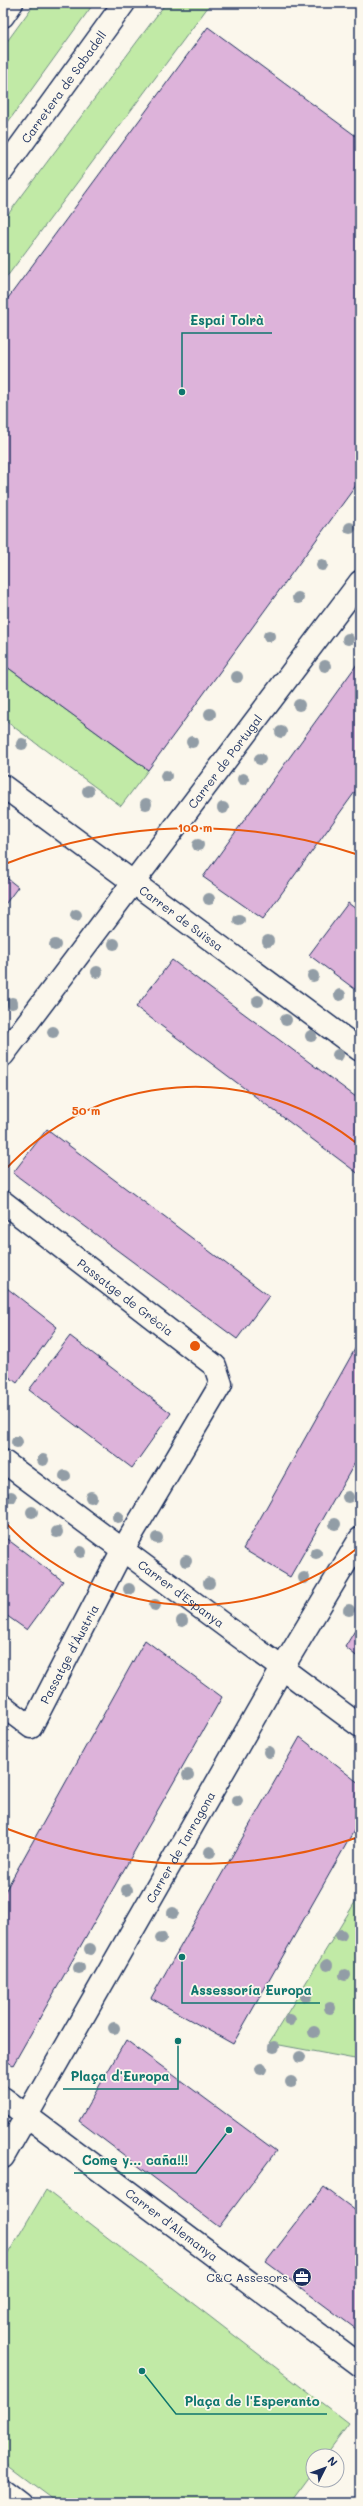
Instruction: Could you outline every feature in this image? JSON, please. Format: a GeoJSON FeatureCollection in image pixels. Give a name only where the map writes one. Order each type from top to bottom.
{"type":"FeatureCollection","features":[{"type":"Feature","properties":{"kind":"street"},"geometry":{"type":"LineString","coordinates":[[3,16],[12,3]]}},
{"type":"Feature","properties":{"kind":"street","name":"Carretera de Sabadell"},"geometry":{"type":"LineString","coordinates":[[3,170],[124,3]]}},
{"type":"Feature","properties":{"kind":"street","name":"Carrer de Portugal"},"geometry":{"type":"LineString","coordinates":[[3,1055],[131,883],[360,582]]}},
{"type":"Feature","properties":{"kind":"street","name":"Carrer de Suïssa"},"geometry":{"type":"LineString","coordinates":[[3,786],[131,883],[360,1050]]}},
{"type":"Feature","properties":{"kind":"street","name":"Passatge de Grècia"},"geometry":{"type":"LineString","coordinates":[[3,1202],[215,1366],[221,1384],[124,1549]]}},
{"type":"Feature","properties":{"kind":"street","name":"Carrer d'Espanya"},"geometry":{"type":"LineString","coordinates":[[3,1461],[283,1666],[360,1726]]}},
{"type":"Feature","properties":{"kind":"street","name":"Carrer de Tarragona"},"geometry":{"type":"LineString","coordinates":[[3,2157],[283,1666],[360,1539]]}},
{"type":"Feature","properties":{"kind":"street","name":"Passatge d'Àustria"},"geometry":{"type":"LineString","coordinates":[[3,1706],[31,1727],[124,1549]]}},
{"type":"Feature","properties":{"kind":"street","name":"Carrer d'Alemanya"},"geometry":{"type":"LineString","coordinates":[[3,2098],[360,2365]]}},
{"type":"Feature","properties":{"kind":"street"},"geometry":{"type":"LineString","coordinates":[[3,2490],[20,2503]]}},
{"type":"Feature","properties":{"kind":"green space"},"geometry":{"type":"Polygon","coordinates":[[[35,3],[94,3],[3,129],[3,47],[35,3]]]}},
{"type":"Feature","properties":{"kind":"green space"},"geometry":{"type":"Polygon","coordinates":[[[166,3],[211,3],[3,282],[3,221],[166,3]]]}},
{"type":"Feature","properties":{"kind":"green space"},"geometry":{"type":"Polygon","coordinates":[[[3,664],[148,770],[121,806],[3,719],[3,664]]]}},
{"type":"Feature","properties":{"kind":"green space"},"geometry":{"type":"Polygon","coordinates":[[[360,1894],[360,2060],[269,2043],[360,1894]]]}},
{"type":"Feature","properties":{"kind":"green space"},"geometry":{"type":"Polygon","coordinates":[[[46,2190],[349,2424],[331,2448],[305,2448],[305,2483],[290,2503],[58,2503],[3,2462],[3,2262],[46,2190]]]}},
{"type":"Feature","properties":{"kind":"building"},"geometry":{"type":"Polygon","coordinates":[[[208,27],[360,139],[360,480],[148,770],[3,664],[3,305],[208,27]]]}},
{"type":"Feature","properties":{"kind":"building"},"geometry":{"type":"Polygon","coordinates":[[[360,660],[360,785],[263,919],[203,877],[360,660]]]}},
{"type":"Feature","properties":{"kind":"building"},"geometry":{"type":"Polygon","coordinates":[[[3,875],[18,887],[3,907],[3,875]]]}},
{"type":"Feature","properties":{"kind":"building"},"geometry":{"type":"Polygon","coordinates":[[[348,903],[360,912],[360,993],[309,955],[348,903]]]}},
{"type":"Feature","properties":{"kind":"building"},"geometry":{"type":"Polygon","coordinates":[[[172,960],[360,1100],[360,1175],[136,1007],[172,960]]]}},
{"type":"Feature","properties":{"kind":"building"},"geometry":{"type":"Polygon","coordinates":[[[47,1129],[269,1296],[237,1339],[13,1173],[47,1129]]]}},
{"type":"Feature","properties":{"kind":"building"},"geometry":{"type":"Polygon","coordinates":[[[3,1285],[57,1327],[17,1383],[3,1372],[3,1285]]]}},
{"type":"Feature","properties":{"kind":"building"},"geometry":{"type":"Polygon","coordinates":[[[70,1336],[171,1413],[132,1468],[29,1390],[70,1336]]]}},
{"type":"Feature","properties":{"kind":"building"},"geometry":{"type":"Polygon","coordinates":[[[360,1340],[360,1454],[290,1577],[243,1549],[360,1340]]]}},
{"type":"Feature","properties":{"kind":"building"},"geometry":{"type":"Polygon","coordinates":[[[3,1536],[63,1581],[27,1630],[3,1613],[3,1536]]]}},
{"type":"Feature","properties":{"kind":"building"},"geometry":{"type":"Polygon","coordinates":[[[360,1622],[360,1659],[345,1647],[360,1622]]]}},
{"type":"Feature","properties":{"kind":"building"},"geometry":{"type":"Polygon","coordinates":[[[145,1640],[222,1697],[13,2065],[3,2059],[3,1895],[145,1640]]]}},
{"type":"Feature","properties":{"kind":"building"},"geometry":{"type":"Polygon","coordinates":[[[300,1737],[360,1784],[360,1820],[233,2044],[151,1998],[300,1737]]]}},
{"type":"Feature","properties":{"kind":"building"},"geometry":{"type":"Polygon","coordinates":[[[3,1742],[9,1747],[3,1754],[3,1742]]]}},
{"type":"Feature","properties":{"kind":"building"},"geometry":{"type":"Polygon","coordinates":[[[126,2040],[276,2151],[219,2227],[79,2121],[126,2040]]]}},
{"type":"Feature","properties":{"kind":"building"},"geometry":{"type":"Polygon","coordinates":[[[324,2187],[360,2214],[360,2332],[266,2262],[324,2187]]]}},
{"type":"Feature","properties":{"kind":"place","name":"Espai Tolrà"},"geometry":{"type":"Point","coordinates":[182,392]}},
{"type":"Feature","properties":{"kind":"place","name":"Assessoría Europa"},"geometry":{"type":"Point","coordinates":[182,1957]}},
{"type":"Feature","properties":{"kind":"place","name":"Plaça d'Europa"},"geometry":{"type":"Point","coordinates":[178,2041]}},
{"type":"Feature","properties":{"kind":"place","name":"Come y... caña!!!"},"geometry":{"type":"Point","coordinates":[229,2130]}},
{"type":"Feature","properties":{"kind":"place","name":"C&C Assesors"},"geometry":{"type":"Point","coordinates":[302,2277]}},
{"type":"Feature","properties":{"kind":"place","name":"Plaça de l'Esperanto"},"geometry":{"type":"Point","coordinates":[142,2371]}}]}
